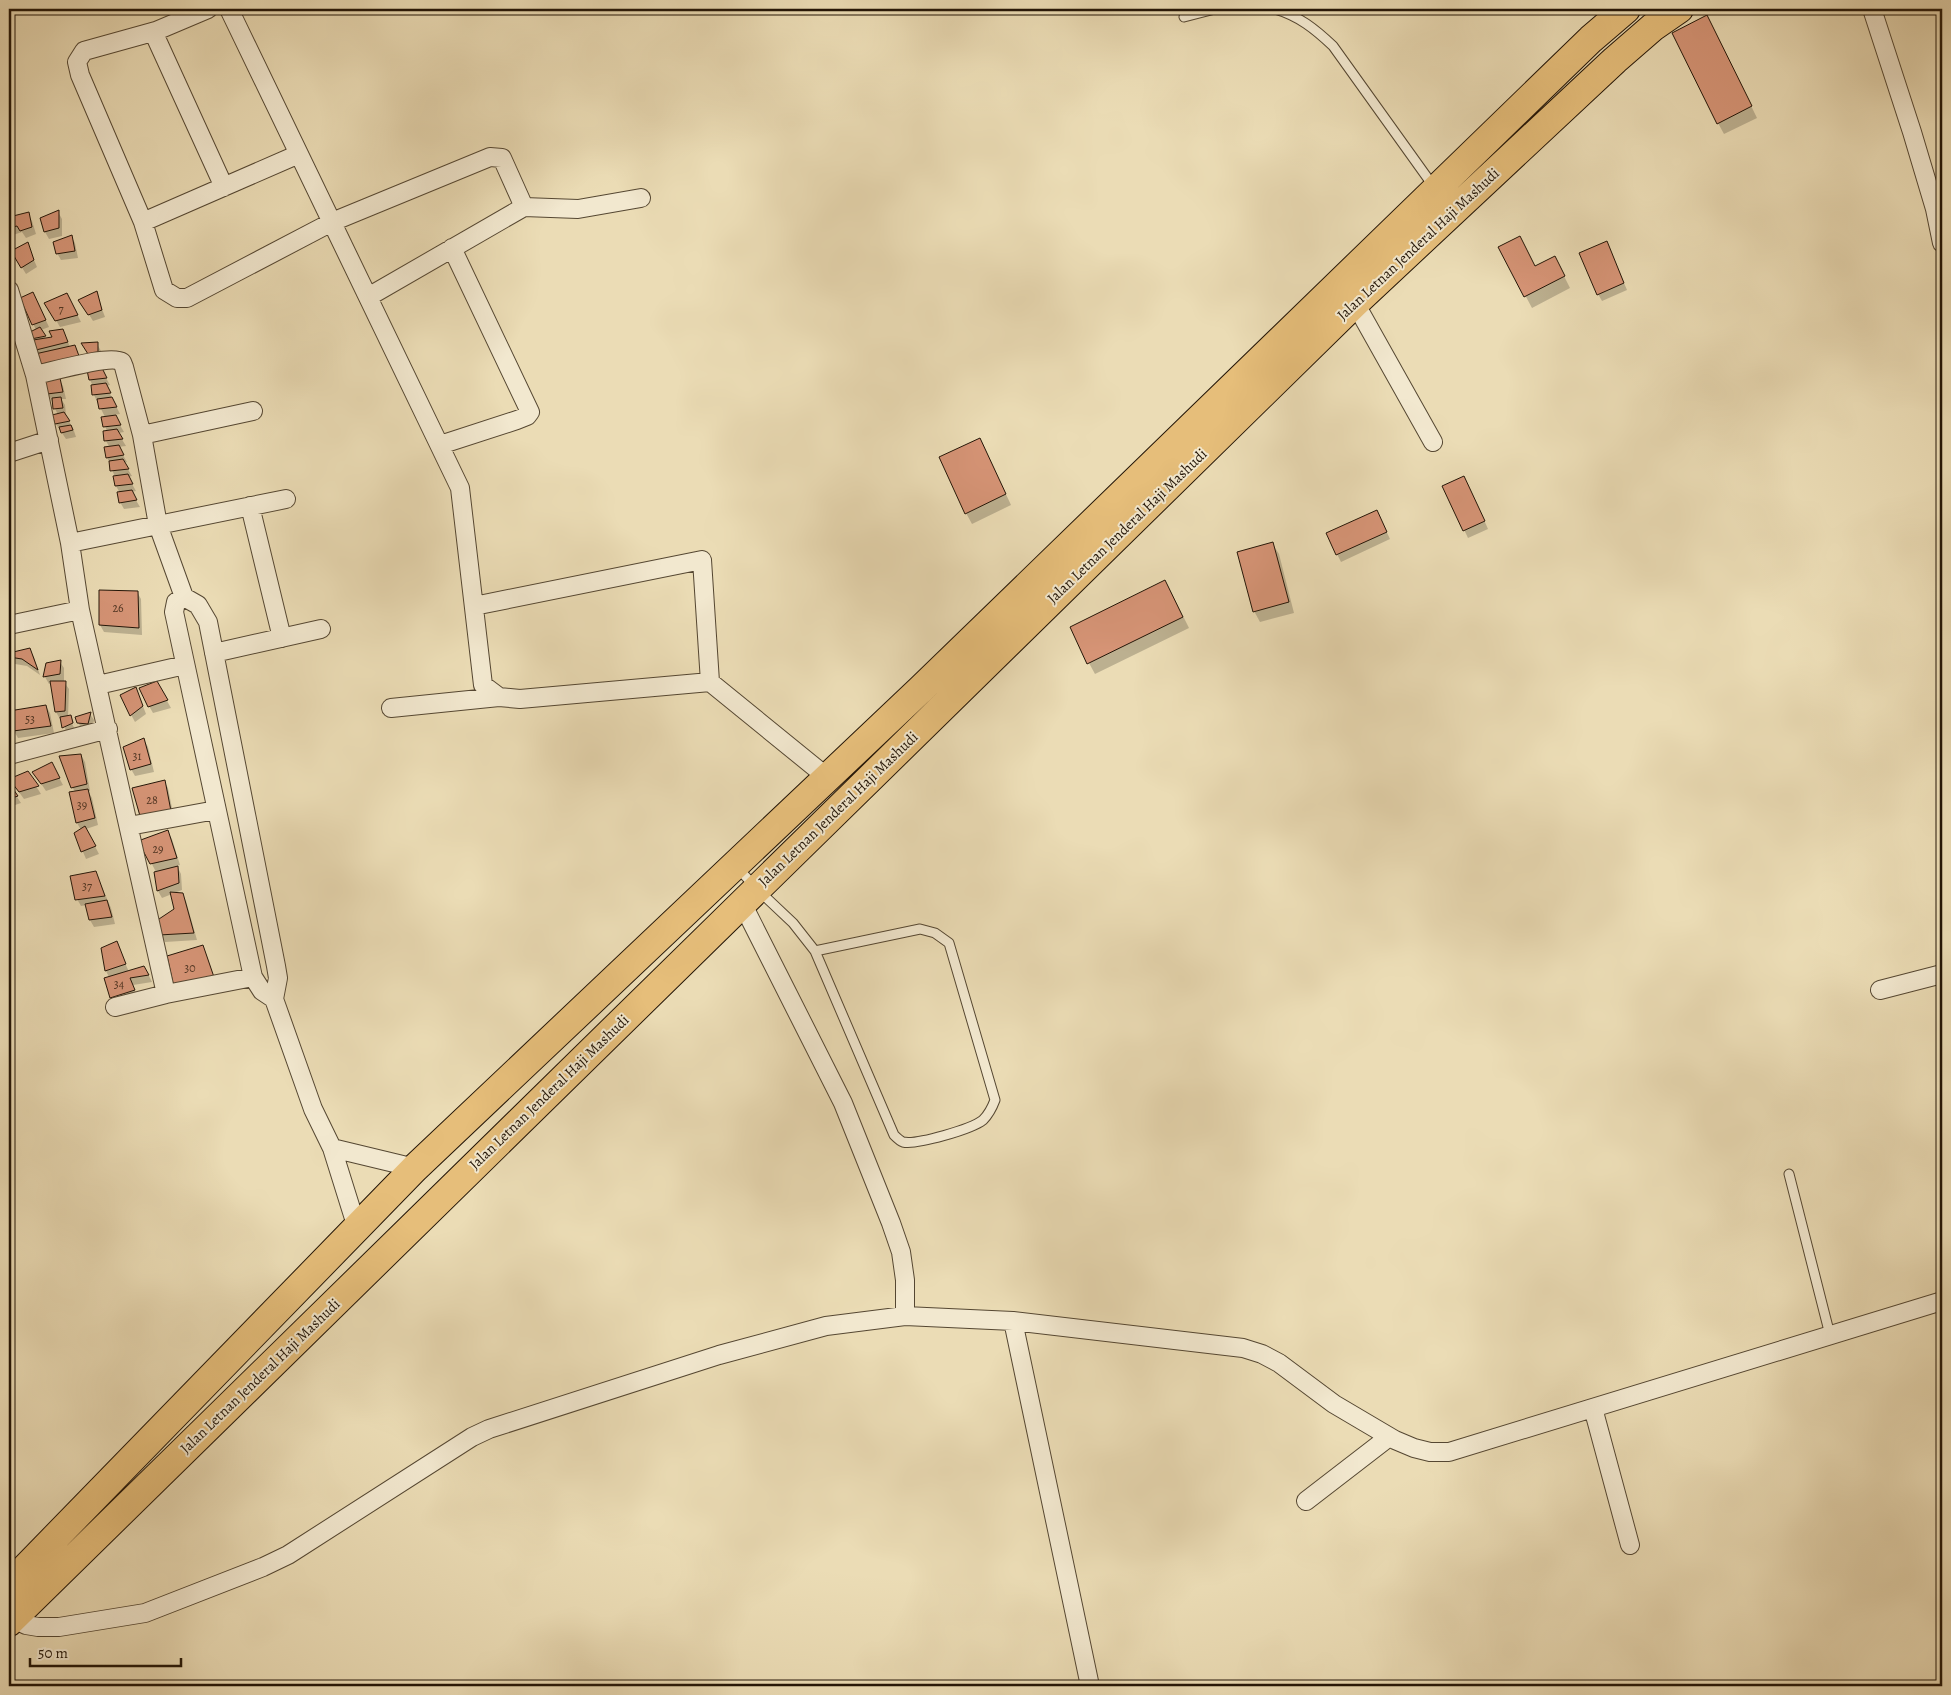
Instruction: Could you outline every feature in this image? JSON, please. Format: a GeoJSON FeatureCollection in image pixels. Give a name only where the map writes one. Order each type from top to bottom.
{"type":"FeatureCollection","features":[{"type":"Feature","properties":{"kind":"main road","name":"Jalan Letnan Jenderal Haji Mashudi"},"geometry":{"type":"LineString","coordinates":[[9,1585],[415,1168],[828,778],[1591,39],[1626,9]]}},
{"type":"Feature","properties":{"kind":"main road","name":"Jalan Letnan Jenderal Haji Mashudi"},"geometry":{"type":"LineString","coordinates":[[11,1620],[1355,303],[1615,60],[1653,27],[1679,9]]}},
{"type":"Feature","properties":{"kind":"main road"},"geometry":{"type":"LineString","coordinates":[[1591,39],[1615,60]]}},
{"type":"Feature","properties":{"kind":"street"},"geometry":{"type":"LineString","coordinates":[[208,9],[156,31],[84,51],[77,62],[80,76],[143,222],[164,290],[177,298],[187,298],[332,222],[490,157],[502,158],[524,207]]}},
{"type":"Feature","properties":{"kind":"street"},"geometry":{"type":"LineString","coordinates":[[228,9],[460,488],[483,684],[499,697]]}},
{"type":"Feature","properties":{"kind":"street"},"geometry":{"type":"LineString","coordinates":[[1872,9],[1912,132],[1935,209],[1942,243]]}},
{"type":"Feature","properties":{"kind":"street"},"geometry":{"type":"LineString","coordinates":[[156,31],[156,38],[224,187]]}},
{"type":"Feature","properties":{"kind":"street"},"geometry":{"type":"LineString","coordinates":[[143,222],[299,154]]}},
{"type":"Feature","properties":{"kind":"street"},"geometry":{"type":"LineString","coordinates":[[368,297],[524,207],[578,209],[641,198]]}},
{"type":"Feature","properties":{"kind":"street"},"geometry":{"type":"LineString","coordinates":[[440,444],[517,420],[527,416],[530,412],[452,248]]}},
{"type":"Feature","properties":{"kind":"street"},"geometry":{"type":"LineString","coordinates":[[9,293],[35,375],[70,543],[80,610],[108,728],[166,994]]}},
{"type":"Feature","properties":{"kind":"street"},"geometry":{"type":"LineString","coordinates":[[1355,303],[1433,442]]}},
{"type":"Feature","properties":{"kind":"street"},"geometry":{"type":"LineString","coordinates":[[35,375],[98,361],[119,360],[124,367],[142,435],[158,525],[184,596],[198,605],[208,622],[276,966],[278,978],[274,999],[313,1109],[332,1148],[357,1228]]}},
{"type":"Feature","properties":{"kind":"street"},"geometry":{"type":"LineString","coordinates":[[142,435],[254,411]]}},
{"type":"Feature","properties":{"kind":"street"},"geometry":{"type":"LineString","coordinates":[[9,452],[49,440]]}},
{"type":"Feature","properties":{"kind":"street"},"geometry":{"type":"LineString","coordinates":[[70,543],[286,499]]}},
{"type":"Feature","properties":{"kind":"street"},"geometry":{"type":"LineString","coordinates":[[250,506],[282,638]]}},
{"type":"Feature","properties":{"kind":"street"},"geometry":{"type":"LineString","coordinates":[[474,606],[702,560],[710,682]]}},
{"type":"Feature","properties":{"kind":"street"},"geometry":{"type":"LineString","coordinates":[[184,596],[176,602],[174,612],[253,977],[262,991],[274,999]]}},
{"type":"Feature","properties":{"kind":"street"},"geometry":{"type":"LineString","coordinates":[[9,625],[80,610]]}},
{"type":"Feature","properties":{"kind":"street"},"geometry":{"type":"LineString","coordinates":[[214,654],[322,629]]}},
{"type":"Feature","properties":{"kind":"street"},"geometry":{"type":"LineString","coordinates":[[98,685],[184,665]]}},
{"type":"Feature","properties":{"kind":"street"},"geometry":{"type":"LineString","coordinates":[[391,708],[499,697],[520,699],[710,682],[828,778]]}},
{"type":"Feature","properties":{"kind":"street"},"geometry":{"type":"LineString","coordinates":[[9,755],[108,728]]}},
{"type":"Feature","properties":{"kind":"street"},"geometry":{"type":"LineString","coordinates":[[129,826],[216,810]]}},
{"type":"Feature","properties":{"kind":"street"},"geometry":{"type":"LineString","coordinates":[[749,896],[843,1103],[888,1214],[901,1252],[905,1280],[906,1316]]}},
{"type":"Feature","properties":{"kind":"street"},"geometry":{"type":"LineString","coordinates":[[1880,990],[1942,974]]}},
{"type":"Feature","properties":{"kind":"street"},"geometry":{"type":"LineString","coordinates":[[115,1006],[253,977]]}},
{"type":"Feature","properties":{"kind":"street"},"geometry":{"type":"LineString","coordinates":[[332,1148],[415,1168]]}},
{"type":"Feature","properties":{"kind":"street"},"geometry":{"type":"LineString","coordinates":[[11,1620],[38,1628],[58,1627],[145,1613],[288,1556],[472,1437],[489,1429],[720,1355],[826,1326],[906,1316],[1013,1321],[1243,1348],[1262,1354],[1279,1363],[1334,1404],[1389,1436],[1414,1448],[1430,1452],[1449,1452],[1942,1300]]}},
{"type":"Feature","properties":{"kind":"street"},"geometry":{"type":"LineString","coordinates":[[1013,1321],[1090,1686]]}},
{"type":"Feature","properties":{"kind":"street"},"geometry":{"type":"LineString","coordinates":[[1593,1408],[1630,1545]]}},
{"type":"Feature","properties":{"kind":"street"},"geometry":{"type":"LineString","coordinates":[[1306,1501],[1389,1436]]}},
{"type":"Feature","properties":{"kind":"lane"},"geometry":{"type":"LineString","coordinates":[[1184,17],[1214,9]]}},
{"type":"Feature","properties":{"kind":"lane"},"geometry":{"type":"LineString","coordinates":[[1275,9],[1290,13],[1313,27],[1333,46],[1436,189]]}},
{"type":"Feature","properties":{"kind":"lane"},"geometry":{"type":"LineString","coordinates":[[735,865],[749,896],[792,923],[816,950],[894,1135],[902,1142],[918,1142],[960,1131],[982,1121],[991,1111],[995,1100],[949,943],[935,933],[920,929],[816,950]]}},
{"type":"Feature","properties":{"kind":"lane"},"geometry":{"type":"LineString","coordinates":[[1789,1174],[1830,1335]]}},
{"type":"Feature","properties":{"kind":"building"},"geometry":{"type":"Polygon","coordinates":[[[1707,15],[1752,106],[1717,124],[1672,33],[1707,15]]]}},
{"type":"Feature","properties":{"kind":"building"},"geometry":{"type":"Polygon","coordinates":[[[59,210],[59,228],[44,232],[40,218],[59,210]]]}},
{"type":"Feature","properties":{"kind":"building"},"geometry":{"type":"Polygon","coordinates":[[[29,212],[32,227],[20,231],[17,226],[9,228],[9,217],[29,212]]]}},
{"type":"Feature","properties":{"kind":"building"},"geometry":{"type":"Polygon","coordinates":[[[72,235],[75,251],[56,254],[53,242],[72,235]]]}},
{"type":"Feature","properties":{"kind":"building"},"geometry":{"type":"Polygon","coordinates":[[[1520,236],[1535,266],[1555,256],[1565,276],[1524,297],[1498,247],[1520,236]]]}},
{"type":"Feature","properties":{"kind":"building"},"geometry":{"type":"Polygon","coordinates":[[[1607,241],[1624,283],[1597,295],[1579,253],[1607,241]]]}},
{"type":"Feature","properties":{"kind":"building"},"geometry":{"type":"Polygon","coordinates":[[[28,242],[34,260],[21,268],[11,251],[28,242]]]}},
{"type":"Feature","properties":{"kind":"building"},"geometry":{"type":"Polygon","coordinates":[[[97,291],[102,310],[88,315],[78,300],[97,291]]]}},
{"type":"Feature","properties":{"kind":"building"},"geometry":{"type":"Polygon","coordinates":[[[33,292],[46,320],[32,325],[20,298],[33,292]]]}},
{"type":"Feature","properties":{"kind":"building"},"geometry":{"type":"Polygon","coordinates":[[[67,293],[78,315],[55,321],[44,303],[67,293]]]}},
{"type":"Feature","properties":{"kind":"building"},"geometry":{"type":"Polygon","coordinates":[[[40,327],[46,336],[31,339],[30,332],[40,327]]]}},
{"type":"Feature","properties":{"kind":"building"},"geometry":{"type":"Polygon","coordinates":[[[63,329],[68,342],[32,351],[27,341],[52,337],[49,331],[63,329]]]}},
{"type":"Feature","properties":{"kind":"building"},"geometry":{"type":"Polygon","coordinates":[[[98,342],[98,355],[88,354],[81,343],[98,342]]]}},
{"type":"Feature","properties":{"kind":"building"},"geometry":{"type":"Polygon","coordinates":[[[75,345],[79,356],[38,365],[35,354],[75,345]]]}},
{"type":"Feature","properties":{"kind":"building"},"geometry":{"type":"Polygon","coordinates":[[[102,368],[107,378],[89,380],[87,370],[102,368]]]}},
{"type":"Feature","properties":{"kind":"building"},"geometry":{"type":"Polygon","coordinates":[[[60,378],[63,392],[47,394],[45,380],[60,378]]]}},
{"type":"Feature","properties":{"kind":"building"},"geometry":{"type":"Polygon","coordinates":[[[106,383],[111,393],[92,395],[91,385],[106,383]]]}},
{"type":"Feature","properties":{"kind":"building"},"geometry":{"type":"Polygon","coordinates":[[[61,397],[63,408],[53,409],[52,398],[61,397]]]}},
{"type":"Feature","properties":{"kind":"building"},"geometry":{"type":"Polygon","coordinates":[[[112,397],[117,407],[99,409],[97,399],[112,397]]]}},
{"type":"Feature","properties":{"kind":"building"},"geometry":{"type":"Polygon","coordinates":[[[64,412],[70,421],[55,424],[52,415],[64,412]]]}},
{"type":"Feature","properties":{"kind":"building"},"geometry":{"type":"Polygon","coordinates":[[[116,415],[121,425],[103,427],[101,417],[116,415]]]}},
{"type":"Feature","properties":{"kind":"building"},"geometry":{"type":"Polygon","coordinates":[[[71,425],[73,430],[61,433],[59,427],[71,425]]]}},
{"type":"Feature","properties":{"kind":"building"},"geometry":{"type":"Polygon","coordinates":[[[117,429],[123,439],[104,441],[103,431],[117,429]]]}},
{"type":"Feature","properties":{"kind":"building"},"geometry":{"type":"Polygon","coordinates":[[[980,438],[1006,494],[965,514],[939,457],[980,438]]]}},
{"type":"Feature","properties":{"kind":"building"},"geometry":{"type":"Polygon","coordinates":[[[119,445],[124,455],[106,458],[104,447],[119,445]]]}},
{"type":"Feature","properties":{"kind":"building"},"geometry":{"type":"Polygon","coordinates":[[[123,459],[129,469],[110,471],[109,461],[123,459]]]}},
{"type":"Feature","properties":{"kind":"building"},"geometry":{"type":"Polygon","coordinates":[[[128,474],[133,484],[115,486],[113,476],[128,474]]]}},
{"type":"Feature","properties":{"kind":"building"},"geometry":{"type":"Polygon","coordinates":[[[1464,476],[1485,521],[1463,531],[1442,486],[1464,476]]]}},
{"type":"Feature","properties":{"kind":"building"},"geometry":{"type":"Polygon","coordinates":[[[132,490],[137,500],[119,503],[117,492],[132,490]]]}},
{"type":"Feature","properties":{"kind":"building"},"geometry":{"type":"Polygon","coordinates":[[[1377,510],[1387,532],[1336,555],[1326,533],[1377,510]]]}},
{"type":"Feature","properties":{"kind":"building"},"geometry":{"type":"Polygon","coordinates":[[[1273,542],[1289,602],[1253,612],[1237,552],[1273,542]]]}},
{"type":"Feature","properties":{"kind":"building"},"geometry":{"type":"Polygon","coordinates":[[[1165,580],[1183,617],[1087,664],[1070,627],[1165,580]]]}},
{"type":"Feature","properties":{"kind":"building"},"geometry":{"type":"Polygon","coordinates":[[[99,590],[138,591],[139,628],[99,625],[99,590]]]}},
{"type":"Feature","properties":{"kind":"building"},"geometry":{"type":"Polygon","coordinates":[[[30,648],[38,670],[22,659],[9,657],[9,653],[30,648]]]}},
{"type":"Feature","properties":{"kind":"building"},"geometry":{"type":"Polygon","coordinates":[[[61,660],[60,674],[43,677],[46,663],[61,660]]]}},
{"type":"Feature","properties":{"kind":"building"},"geometry":{"type":"Polygon","coordinates":[[[50,681],[66,681],[65,711],[55,712],[50,681]]]}},
{"type":"Feature","properties":{"kind":"building"},"geometry":{"type":"Polygon","coordinates":[[[157,681],[168,700],[148,707],[139,688],[157,681]]]}},
{"type":"Feature","properties":{"kind":"building"},"geometry":{"type":"Polygon","coordinates":[[[136,687],[143,706],[130,716],[120,695],[136,687]]]}},
{"type":"Feature","properties":{"kind":"building"},"geometry":{"type":"Polygon","coordinates":[[[46,705],[51,726],[13,731],[9,711],[46,705]]]}},
{"type":"Feature","properties":{"kind":"building"},"geometry":{"type":"Polygon","coordinates":[[[91,712],[88,724],[77,723],[75,717],[91,712]]]}},
{"type":"Feature","properties":{"kind":"building"},"geometry":{"type":"Polygon","coordinates":[[[71,715],[73,723],[62,728],[60,717],[71,715]]]}},
{"type":"Feature","properties":{"kind":"building"},"geometry":{"type":"Polygon","coordinates":[[[144,738],[151,764],[130,770],[123,747],[144,738]]]}},
{"type":"Feature","properties":{"kind":"building"},"geometry":{"type":"Polygon","coordinates":[[[81,754],[87,784],[71,788],[59,756],[81,754]]]}},
{"type":"Feature","properties":{"kind":"building"},"geometry":{"type":"Polygon","coordinates":[[[52,762],[60,778],[41,784],[32,772],[52,762]]]}},
{"type":"Feature","properties":{"kind":"building"},"geometry":{"type":"Polygon","coordinates":[[[28,771],[39,786],[19,792],[9,779],[28,771]]]}},
{"type":"Feature","properties":{"kind":"building"},"geometry":{"type":"Polygon","coordinates":[[[165,780],[171,811],[140,816],[132,788],[165,780]]]}},
{"type":"Feature","properties":{"kind":"building"},"geometry":{"type":"Polygon","coordinates":[[[9,783],[18,796],[9,799],[9,783]]]}},
{"type":"Feature","properties":{"kind":"building"},"geometry":{"type":"Polygon","coordinates":[[[88,789],[95,818],[76,823],[69,792],[88,789]]]}},
{"type":"Feature","properties":{"kind":"building"},"geometry":{"type":"Polygon","coordinates":[[[85,826],[96,846],[81,852],[74,833],[85,826]]]}},
{"type":"Feature","properties":{"kind":"building"},"geometry":{"type":"Polygon","coordinates":[[[168,830],[177,858],[150,864],[138,841],[168,830]]]}},
{"type":"Feature","properties":{"kind":"building"},"geometry":{"type":"Polygon","coordinates":[[[178,866],[179,883],[157,891],[154,872],[178,866]]]}},
{"type":"Feature","properties":{"kind":"building"},"geometry":{"type":"Polygon","coordinates":[[[96,871],[105,896],[75,900],[70,876],[96,871]]]}},
{"type":"Feature","properties":{"kind":"building"},"geometry":{"type":"Polygon","coordinates":[[[170,892],[183,893],[194,933],[159,935],[153,923],[174,909],[170,892]]]}},
{"type":"Feature","properties":{"kind":"building"},"geometry":{"type":"Polygon","coordinates":[[[107,900],[112,917],[89,920],[85,904],[107,900]]]}},
{"type":"Feature","properties":{"kind":"building"},"geometry":{"type":"Polygon","coordinates":[[[117,941],[126,964],[105,971],[101,948],[117,941]]]}},
{"type":"Feature","properties":{"kind":"building"},"geometry":{"type":"Polygon","coordinates":[[[203,945],[215,980],[174,988],[167,956],[203,945]]]}},
{"type":"Feature","properties":{"kind":"building"},"geometry":{"type":"Polygon","coordinates":[[[144,966],[149,975],[130,978],[135,990],[110,998],[104,978],[144,966]]]}}]}
